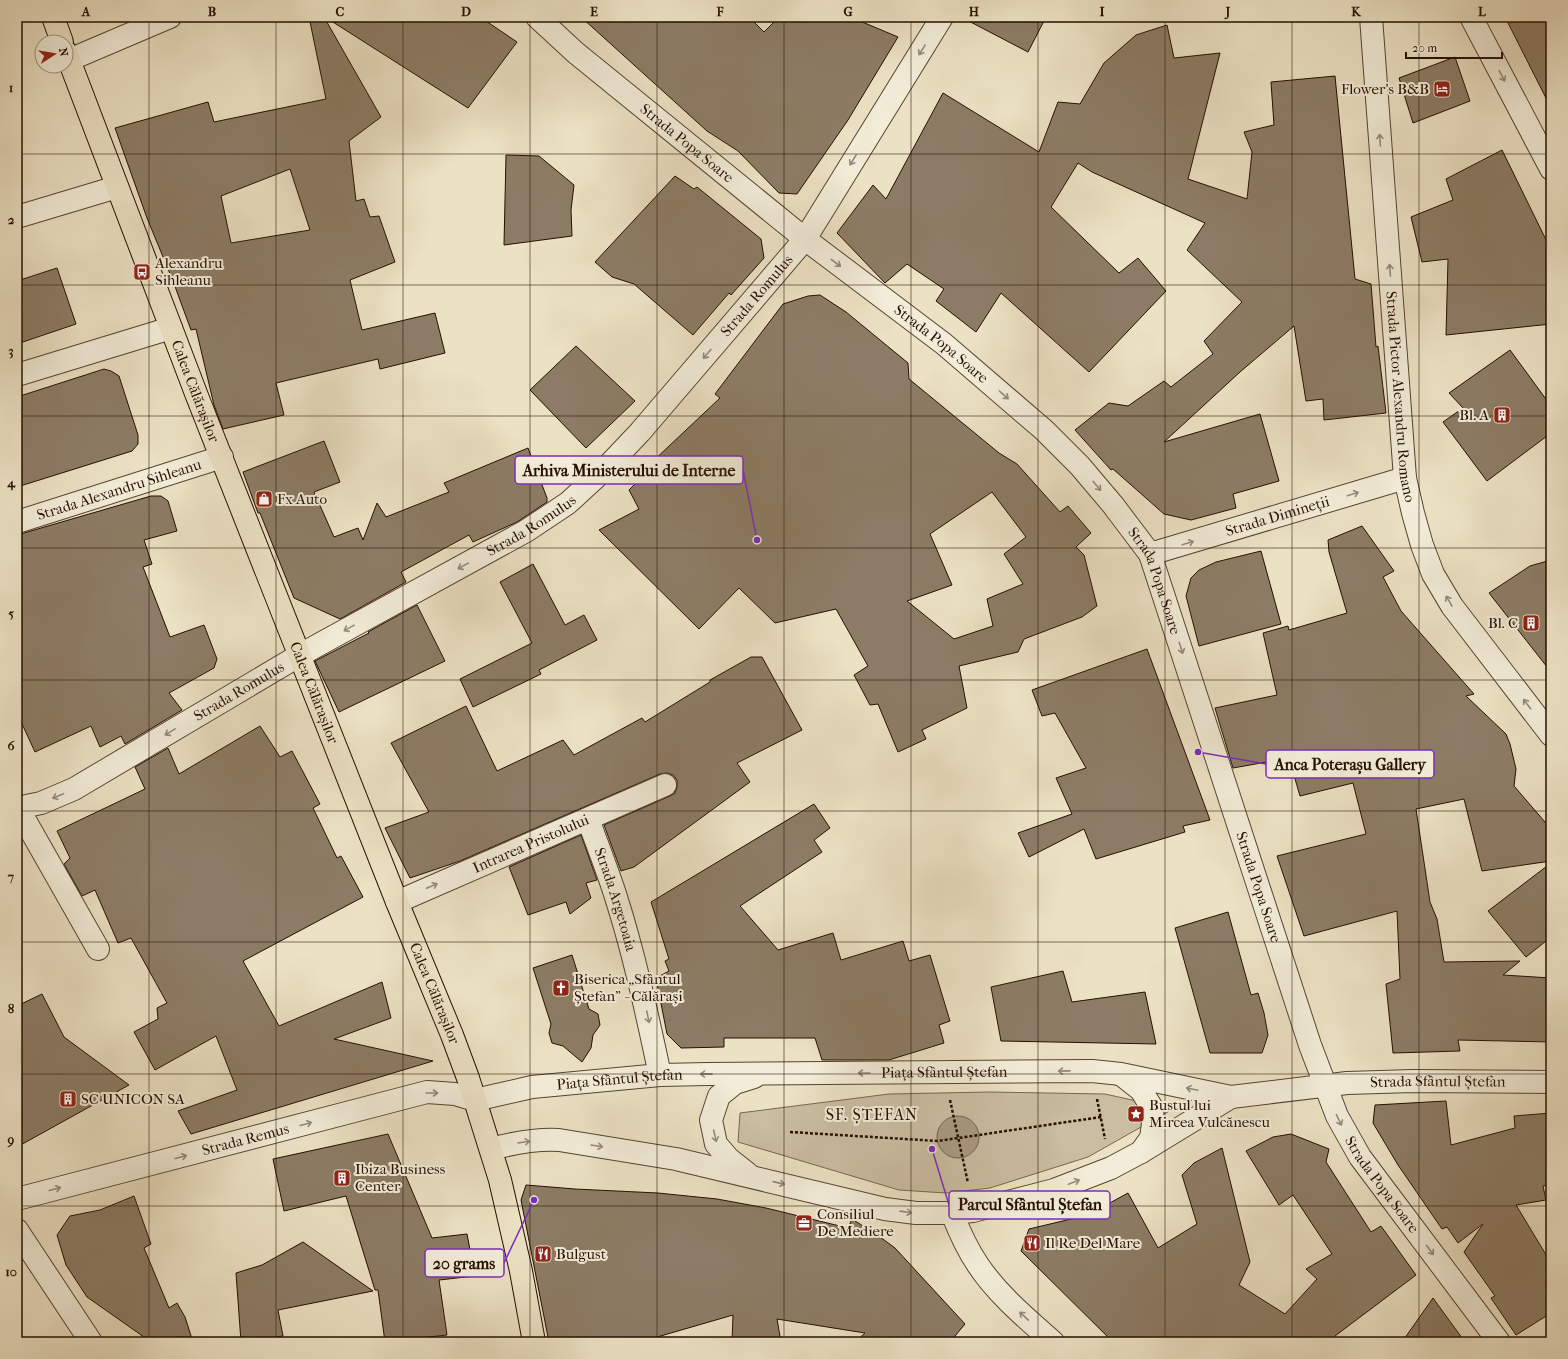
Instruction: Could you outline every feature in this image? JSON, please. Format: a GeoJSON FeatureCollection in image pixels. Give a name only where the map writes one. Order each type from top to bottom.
{"type":"FeatureCollection","features":[{"type":"Feature","properties":{"kind":"main road","name":"Calea Călărașilor"},"geometry":{"type":"LineString","coordinates":[[53,17],[60,34]]}},
{"type":"Feature","properties":{"kind":"main road","name":"Calea Călărașilor"},"geometry":{"type":"LineString","coordinates":[[74,72],[171,328],[397,902],[452,1036],[475,1100],[500,1180],[534,1342]]}},
{"type":"Feature","properties":{"kind":"street"},"geometry":{"type":"LineString","coordinates":[[74,48],[170,17]]}},
{"type":"Feature","properties":{"kind":"street","name":"Strada Popa Soare"},"geometry":{"type":"LineString","coordinates":[[537,17],[576,53],[805,239],[944,344],[1044,430],[1085,472],[1113,505],[1150,554],[1310,1045],[1337,1116],[1360,1157],[1499,1342]]}},
{"type":"Feature","properties":{"kind":"street","name":"Strada Romulus"},"geometry":{"type":"LineString","coordinates":[[17,808],[41,803],[74,789],[300,655],[526,531],[568,503],[605,469],[640,432],[805,239],[942,17]]}},
{"type":"Feature","properties":{"kind":"street","name":"Strada Pictor Alexandru Romano"},"geometry":{"type":"LineString","coordinates":[[1371,17],[1405,478],[1413,513],[1422,545],[1437,580],[1452,606],[1551,735]]}},
{"type":"Feature","properties":{"kind":"street"},"geometry":{"type":"LineString","coordinates":[[1472,17],[1551,169]]}},
{"type":"Feature","properties":{"kind":"street"},"geometry":{"type":"LineString","coordinates":[[17,217],[117,187]]}},
{"type":"Feature","properties":{"kind":"street"},"geometry":{"type":"LineString","coordinates":[[17,375],[171,328]]}},
{"type":"Feature","properties":{"kind":"street","name":"Strada Alexandru Sihleanu"},"geometry":{"type":"LineString","coordinates":[[17,522],[222,457]]}},
{"type":"Feature","properties":{"kind":"street","name":"Strada Dimineții"},"geometry":{"type":"LineString","coordinates":[[1150,554],[1405,478]]}},
{"type":"Feature","properties":{"kind":"street","name":"Intrarea Pristolului"},"geometry":{"type":"LineString","coordinates":[[397,902],[665,786]]}},
{"type":"Feature","properties":{"kind":"street"},"geometry":{"type":"LineString","coordinates":[[17,808],[98,949]]}},
{"type":"Feature","properties":{"kind":"street","name":"Strada Argetoaia"},"geometry":{"type":"LineString","coordinates":[[588,819],[615,893],[629,939],[660,1075]]}},
{"type":"Feature","properties":{"kind":"street","name":"Piața Sfântul Ștefan"},"geometry":{"type":"LineString","coordinates":[[475,1100],[532,1087],[660,1075],[766,1073],[1092,1071],[1121,1074],[1231,1097],[1325,1084]]}},
{"type":"Feature","properties":{"kind":"street","name":"Piața Sfântul Ștefan"},"geometry":{"type":"LineString","coordinates":[[751,1177],[729,1159],[716,1144],[711,1120],[720,1096],[735,1083],[766,1073]]}},
{"type":"Feature","properties":{"kind":"street"},"geometry":{"type":"LineString","coordinates":[[1121,1074],[1141,1090],[1152,1108],[1153,1124],[1151,1138],[1141,1152]]}},
{"type":"Feature","properties":{"kind":"street","name":"Strada Sfântul Ștefan"},"geometry":{"type":"LineString","coordinates":[[1325,1084],[1384,1081],[1551,1082]]}},
{"type":"Feature","properties":{"kind":"street","name":"Strada Remus"},"geometry":{"type":"LineString","coordinates":[[17,1199],[427,1092],[455,1094],[475,1100]]}},
{"type":"Feature","properties":{"kind":"street","name":"Piața Sfântul Ștefan"},"geometry":{"type":"LineString","coordinates":[[491,1149],[524,1142],[559,1140],[676,1159],[885,1209],[916,1213],[952,1213],[973,1211],[1054,1190],[1111,1168],[1141,1152],[1231,1097]]}},
{"type":"Feature","properties":{"kind":"street"},"geometry":{"type":"LineString","coordinates":[[952,1213],[962,1238],[978,1265],[996,1289],[1053,1342]]}},
{"type":"Feature","properties":{"kind":"street"},"geometry":{"type":"LineString","coordinates":[[17,1230],[91,1342]]}},
{"type":"Feature","properties":{"kind":"path"},"geometry":{"type":"LineString","coordinates":[[1092,1071],[1111,1168]]}},
{"type":"Feature","properties":{"kind":"path"},"geometry":{"type":"LineString","coordinates":[[790,1132],[938,1141],[1101,1116]]}},
{"type":"Feature","properties":{"kind":"path"},"geometry":{"type":"LineString","coordinates":[[954,1118],[973,1211]]}},
{"type":"Feature","properties":{"kind":"shaded area"},"geometry":{"type":"Polygon","coordinates":[[[989,1092],[1105,1094],[1173,1109],[1088,1157],[990,1188],[946,1193],[899,1190],[738,1142],[740,1113],[889,1094],[989,1092]]]}},
{"type":"Feature","properties":{"kind":"shaded area"},"geometry":{"type":"Polygon","coordinates":[[[958,1116],[973,1122],[979,1137],[973,1152],[958,1158],[943,1152],[937,1137],[943,1122],[958,1116]]]}},
{"type":"Feature","properties":{"kind":"building"},"geometry":{"type":"Polygon","coordinates":[[[309,17],[324,17],[381,117],[349,141],[356,201],[364,199],[370,217],[379,216],[395,262],[350,280],[362,330],[435,313],[445,353],[380,369],[378,359],[276,383],[284,415],[223,429],[214,405],[196,329],[191,330],[147,218],[115,128],[208,102],[214,122],[326,99],[309,17]],[[290,169],[221,196],[231,243],[310,230],[290,169]]]}},
{"type":"Feature","properties":{"kind":"building"},"geometry":{"type":"Polygon","coordinates":[[[325,17],[480,17],[517,42],[468,108],[325,17]]]}},
{"type":"Feature","properties":{"kind":"building"},"geometry":{"type":"Polygon","coordinates":[[[581,17],[749,17],[764,32],[779,17],[855,17],[860,21],[898,37],[848,120],[797,194],[779,193],[738,151],[707,131],[581,17]]]}},
{"type":"Feature","properties":{"kind":"building"},"geometry":{"type":"Polygon","coordinates":[[[961,17],[1046,17],[1028,52],[961,17]]]}},
{"type":"Feature","properties":{"kind":"building"},"geometry":{"type":"Polygon","coordinates":[[[1505,17],[1551,17],[1551,108],[1505,17]]]}},
{"type":"Feature","properties":{"kind":"building"},"geometry":{"type":"Polygon","coordinates":[[[1167,25],[1174,58],[1220,53],[1188,179],[1247,199],[1252,152],[1244,132],[1274,125],[1271,82],[1335,76],[1355,279],[1371,284],[1376,347],[1378,346],[1386,413],[1324,420],[1323,399],[1306,401],[1294,326],[1240,372],[1164,442],[1260,414],[1279,481],[1233,494],[1236,508],[1191,520],[1164,514],[1113,469],[1111,470],[1075,430],[1109,403],[1128,406],[1164,381],[1171,387],[1213,354],[1204,341],[1242,302],[1187,250],[1205,223],[1092,172],[1078,163],[1051,207],[1119,273],[1138,258],[1166,291],[1089,372],[1001,293],[976,332],[936,301],[944,289],[907,264],[885,283],[837,233],[873,185],[886,199],[943,93],[1039,152],[1058,102],[1080,104],[1104,63],[1136,35],[1167,25]]]}},
{"type":"Feature","properties":{"kind":"building"},"geometry":{"type":"Polygon","coordinates":[[[1455,57],[1470,101],[1413,123],[1399,78],[1455,57]]]}},
{"type":"Feature","properties":{"kind":"building"},"geometry":{"type":"Polygon","coordinates":[[[1502,150],[1551,250],[1551,324],[1446,335],[1448,259],[1422,262],[1411,217],[1453,200],[1446,179],[1502,150]]]}},
{"type":"Feature","properties":{"kind":"building"},"geometry":{"type":"Polygon","coordinates":[[[506,155],[539,156],[574,185],[571,210],[572,236],[504,245],[506,155]]]}},
{"type":"Feature","properties":{"kind":"building"},"geometry":{"type":"Polygon","coordinates":[[[675,176],[694,189],[697,187],[761,239],[764,258],[731,295],[729,293],[693,335],[634,284],[612,277],[595,262],[675,176]]]}},
{"type":"Feature","properties":{"kind":"building"},"geometry":{"type":"Polygon","coordinates":[[[57,268],[76,324],[17,344],[17,281],[57,268]]]}},
{"type":"Feature","properties":{"kind":"building"},"geometry":{"type":"Polygon","coordinates":[[[820,295],[846,312],[908,363],[909,379],[999,453],[1017,464],[1060,512],[1068,506],[1091,533],[1076,547],[1084,555],[1097,606],[1082,617],[1024,639],[1018,652],[959,666],[967,708],[922,730],[926,739],[898,752],[878,704],[870,705],[854,675],[868,666],[836,609],[775,623],[739,588],[699,629],[599,530],[639,509],[629,490],[636,483],[633,480],[720,398],[715,394],[783,304],[808,296],[820,295]],[[992,492],[930,534],[952,585],[907,601],[954,639],[993,626],[987,599],[1023,584],[1004,554],[1026,537],[992,492]]]}},
{"type":"Feature","properties":{"kind":"building"},"geometry":{"type":"Polygon","coordinates":[[[576,346],[635,401],[586,448],[530,390],[576,346]]]}},
{"type":"Feature","properties":{"kind":"building","name":"Bl. A"},"geometry":{"type":"Polygon","coordinates":[[[1510,350],[1551,406],[1551,433],[1487,481],[1443,422],[1463,408],[1449,393],[1510,350]]]}},
{"type":"Feature","properties":{"kind":"building"},"geometry":{"type":"Polygon","coordinates":[[[104,369],[119,376],[138,435],[138,444],[132,451],[17,487],[17,397],[104,369]]]}},
{"type":"Feature","properties":{"kind":"building"},"geometry":{"type":"Polygon","coordinates":[[[324,441],[340,482],[314,492],[334,537],[358,528],[363,540],[377,503],[386,517],[449,492],[444,483],[528,448],[547,498],[547,502],[517,522],[473,542],[469,535],[401,572],[406,582],[340,619],[294,598],[260,513],[258,513],[243,472],[324,441]]]}},
{"type":"Feature","properties":{"kind":"building"},"geometry":{"type":"Polygon","coordinates":[[[151,496],[161,496],[168,501],[177,531],[144,540],[152,564],[143,567],[170,637],[204,625],[217,659],[214,668],[169,693],[182,710],[125,744],[121,736],[100,747],[91,726],[35,752],[17,713],[17,535],[151,496]]]}},
{"type":"Feature","properties":{"kind":"building"},"geometry":{"type":"Polygon","coordinates":[[[1362,526],[1394,571],[1383,577],[1401,611],[1474,694],[1466,696],[1506,734],[1516,769],[1514,786],[1551,829],[1551,861],[1482,871],[1464,799],[1416,809],[1430,902],[1437,919],[1444,962],[1520,961],[1503,975],[1551,978],[1551,1042],[1458,1040],[1460,1051],[1393,1053],[1386,984],[1400,979],[1397,911],[1304,936],[1277,856],[1366,834],[1353,783],[1300,796],[1289,758],[1233,768],[1215,708],[1277,695],[1263,633],[1288,626],[1289,630],[1347,613],[1329,552],[1328,540],[1362,526]]]}},
{"type":"Feature","properties":{"kind":"building"},"geometry":{"type":"Polygon","coordinates":[[[1261,551],[1281,624],[1199,646],[1186,596],[1191,578],[1199,570],[1216,562],[1261,551]]]}},
{"type":"Feature","properties":{"kind":"building","name":"Bl. C"},"geometry":{"type":"Polygon","coordinates":[[[1551,560],[1551,672],[1489,593],[1530,566],[1551,560]]]}},
{"type":"Feature","properties":{"kind":"building"},"geometry":{"type":"Polygon","coordinates":[[[533,564],[565,625],[584,615],[597,640],[539,670],[541,674],[473,707],[460,679],[532,643],[500,582],[533,564]]]}},
{"type":"Feature","properties":{"kind":"building"},"geometry":{"type":"Polygon","coordinates":[[[417,605],[445,661],[339,712],[315,661],[369,633],[368,632],[417,605]]]}},
{"type":"Feature","properties":{"kind":"building"},"geometry":{"type":"Polygon","coordinates":[[[1147,649],[1210,820],[1183,826],[1185,832],[1096,859],[1084,829],[1029,857],[1018,833],[1072,814],[1056,778],[1086,768],[1055,713],[1042,716],[1032,690],[1147,649]]]}},
{"type":"Feature","properties":{"kind":"building"},"geometry":{"type":"Polygon","coordinates":[[[751,657],[762,657],[802,730],[737,763],[750,782],[634,867],[621,871],[604,825],[675,793],[677,780],[673,775],[667,773],[660,774],[460,861],[410,878],[385,828],[429,812],[391,743],[466,706],[497,771],[563,740],[574,755],[642,718],[645,722],[710,682],[710,680],[751,657]]]}},
{"type":"Feature","properties":{"kind":"building"},"geometry":{"type":"Polygon","coordinates":[[[260,726],[280,757],[292,751],[320,804],[313,808],[337,858],[341,856],[363,897],[243,961],[279,1026],[382,982],[391,1018],[334,1039],[433,1061],[191,1134],[178,1111],[237,1090],[216,1036],[155,1070],[134,1032],[158,1019],[157,1008],[167,1003],[131,938],[118,943],[95,890],[82,896],[64,864],[70,858],[57,831],[145,789],[135,767],[168,748],[179,774],[260,726]]]}},
{"type":"Feature","properties":{"kind":"building"},"geometry":{"type":"Polygon","coordinates":[[[814,804],[830,828],[814,840],[822,852],[740,906],[778,950],[833,933],[841,960],[903,941],[909,961],[930,955],[950,1021],[939,1025],[944,1043],[889,1060],[822,1060],[815,1038],[724,1038],[724,1047],[681,1048],[667,1034],[656,978],[669,971],[665,961],[669,959],[651,902],[814,804]]]}},
{"type":"Feature","properties":{"kind":"building"},"geometry":{"type":"Polygon","coordinates":[[[581,835],[597,880],[586,883],[591,898],[570,914],[566,902],[528,915],[509,867],[581,835]]]}},
{"type":"Feature","properties":{"kind":"building"},"geometry":{"type":"Polygon","coordinates":[[[1551,863],[1551,937],[1526,957],[1488,911],[1551,863]]]}},
{"type":"Feature","properties":{"kind":"building"},"geometry":{"type":"Polygon","coordinates":[[[1228,912],[1251,995],[1258,993],[1264,1013],[1268,1035],[1262,1053],[1210,1053],[1175,928],[1228,912]]]}},
{"type":"Feature","properties":{"kind":"building","name":"Biserica „Sfântul Ștefan” - Călărași"},"geometry":{"type":"Polygon","coordinates":[[[572,955],[589,1009],[598,1014],[600,1025],[593,1035],[591,1048],[582,1062],[563,1046],[552,1043],[549,1033],[551,1024],[533,968],[572,955]]]}},
{"type":"Feature","properties":{"kind":"building"},"geometry":{"type":"Polygon","coordinates":[[[1063,971],[1072,1002],[1145,992],[1156,1044],[1001,1041],[991,987],[1063,971]]]}},
{"type":"Feature","properties":{"kind":"building"},"geometry":{"type":"Polygon","coordinates":[[[42,994],[64,1037],[129,1085],[17,1147],[17,1006],[42,994]]]}},
{"type":"Feature","properties":{"kind":"building"},"geometry":{"type":"Polygon","coordinates":[[[1446,1101],[1451,1145],[1515,1128],[1514,1116],[1551,1113],[1551,1185],[1543,1186],[1546,1200],[1516,1205],[1551,1263],[1551,1313],[1516,1335],[1491,1298],[1495,1296],[1464,1252],[1483,1224],[1458,1243],[1447,1227],[1442,1229],[1398,1165],[1373,1123],[1375,1105],[1446,1101]]]}},
{"type":"Feature","properties":{"kind":"building"},"geometry":{"type":"Polygon","coordinates":[[[388,1134],[432,1238],[467,1234],[475,1276],[439,1280],[447,1335],[385,1342],[378,1290],[375,1290],[346,1196],[284,1211],[273,1159],[388,1134]]]}},
{"type":"Feature","properties":{"kind":"building"},"geometry":{"type":"Polygon","coordinates":[[[1291,1134],[1329,1149],[1326,1162],[1371,1232],[1381,1226],[1416,1275],[1327,1342],[1113,1342],[1021,1251],[1029,1229],[1088,1215],[1128,1193],[1158,1248],[1197,1224],[1182,1175],[1194,1163],[1222,1148],[1250,1262],[1239,1285],[1285,1314],[1317,1279],[1306,1269],[1332,1254],[1293,1195],[1279,1205],[1246,1151],[1273,1137],[1291,1134]]]}},
{"type":"Feature","properties":{"kind":"building"},"geometry":{"type":"Polygon","coordinates":[[[526,1185],[658,1193],[717,1199],[766,1208],[848,1228],[852,1219],[895,1248],[965,1324],[950,1342],[855,1342],[865,1333],[777,1319],[781,1342],[732,1342],[733,1315],[640,1342],[549,1342],[521,1200],[526,1185]]]}},
{"type":"Feature","properties":{"kind":"building"},"geometry":{"type":"Polygon","coordinates":[[[134,1196],[151,1244],[144,1248],[169,1308],[177,1303],[185,1317],[193,1342],[151,1342],[87,1297],[66,1265],[57,1235],[70,1216],[100,1210],[134,1196]]]}},
{"type":"Feature","properties":{"kind":"building"},"geometry":{"type":"Polygon","coordinates":[[[303,1242],[373,1291],[278,1310],[283,1336],[241,1342],[236,1273],[262,1265],[303,1242]]]}},
{"type":"Feature","properties":{"kind":"building"},"geometry":{"type":"Polygon","coordinates":[[[1433,1298],[1446,1316],[1465,1342],[1402,1342],[1433,1298]]]}},
{"type":"Feature","properties":{"kind":"place","name":"Flower's B&B"},"geometry":{"type":"Point","coordinates":[1442,89]}},
{"type":"Feature","properties":{"kind":"place","name":"Alexandru Sihleanu"},"geometry":{"type":"Point","coordinates":[142,272]}},
{"type":"Feature","properties":{"kind":"place","name":"Bl. A"},"geometry":{"type":"Point","coordinates":[1502,415]}},
{"type":"Feature","properties":{"kind":"place","name":"Fx Auto"},"geometry":{"type":"Point","coordinates":[264,499]}},
{"type":"Feature","properties":{"kind":"place","name":"Arhiva Ministerului de Interne"},"geometry":{"type":"Point","coordinates":[757,540]}},
{"type":"Feature","properties":{"kind":"place","name":"Bl. C"},"geometry":{"type":"Point","coordinates":[1531,623]}},
{"type":"Feature","properties":{"kind":"place","name":"Anca Poterașu Gallery"},"geometry":{"type":"Point","coordinates":[1198,752]}},
{"type":"Feature","properties":{"kind":"place","name":"Biserica „Sfântul Ștefan” - Călărași"},"geometry":{"type":"Point","coordinates":[561,988]}},
{"type":"Feature","properties":{"kind":"place","name":"SC UNICON SA"},"geometry":{"type":"Point","coordinates":[68,1099]}},
{"type":"Feature","properties":{"kind":"place","name":"Bustul lui Mircea Vulcănescu"},"geometry":{"type":"Point","coordinates":[1136,1114]}},
{"type":"Feature","properties":{"kind":"place","name":"Parcul Sfântul Ștefan"},"geometry":{"type":"Point","coordinates":[932,1149]}},
{"type":"Feature","properties":{"kind":"place","name":"Ibiza Business Center"},"geometry":{"type":"Point","coordinates":[342,1178]}},
{"type":"Feature","properties":{"kind":"place","name":"20 grams"},"geometry":{"type":"Point","coordinates":[534,1200]}},
{"type":"Feature","properties":{"kind":"place","name":"Consiliul De Mediere"},"geometry":{"type":"Point","coordinates":[804,1223]}},
{"type":"Feature","properties":{"kind":"place","name":"Il Re Del Mare"},"geometry":{"type":"Point","coordinates":[1032,1243]}},
{"type":"Feature","properties":{"kind":"place","name":"Bulgust"},"geometry":{"type":"Point","coordinates":[543,1254]}},
{"type":"Feature","properties":{"kind":"district","name":"SF. ȘTEFAN"},"geometry":{"type":"Point","coordinates":[872,1114]}}]}
